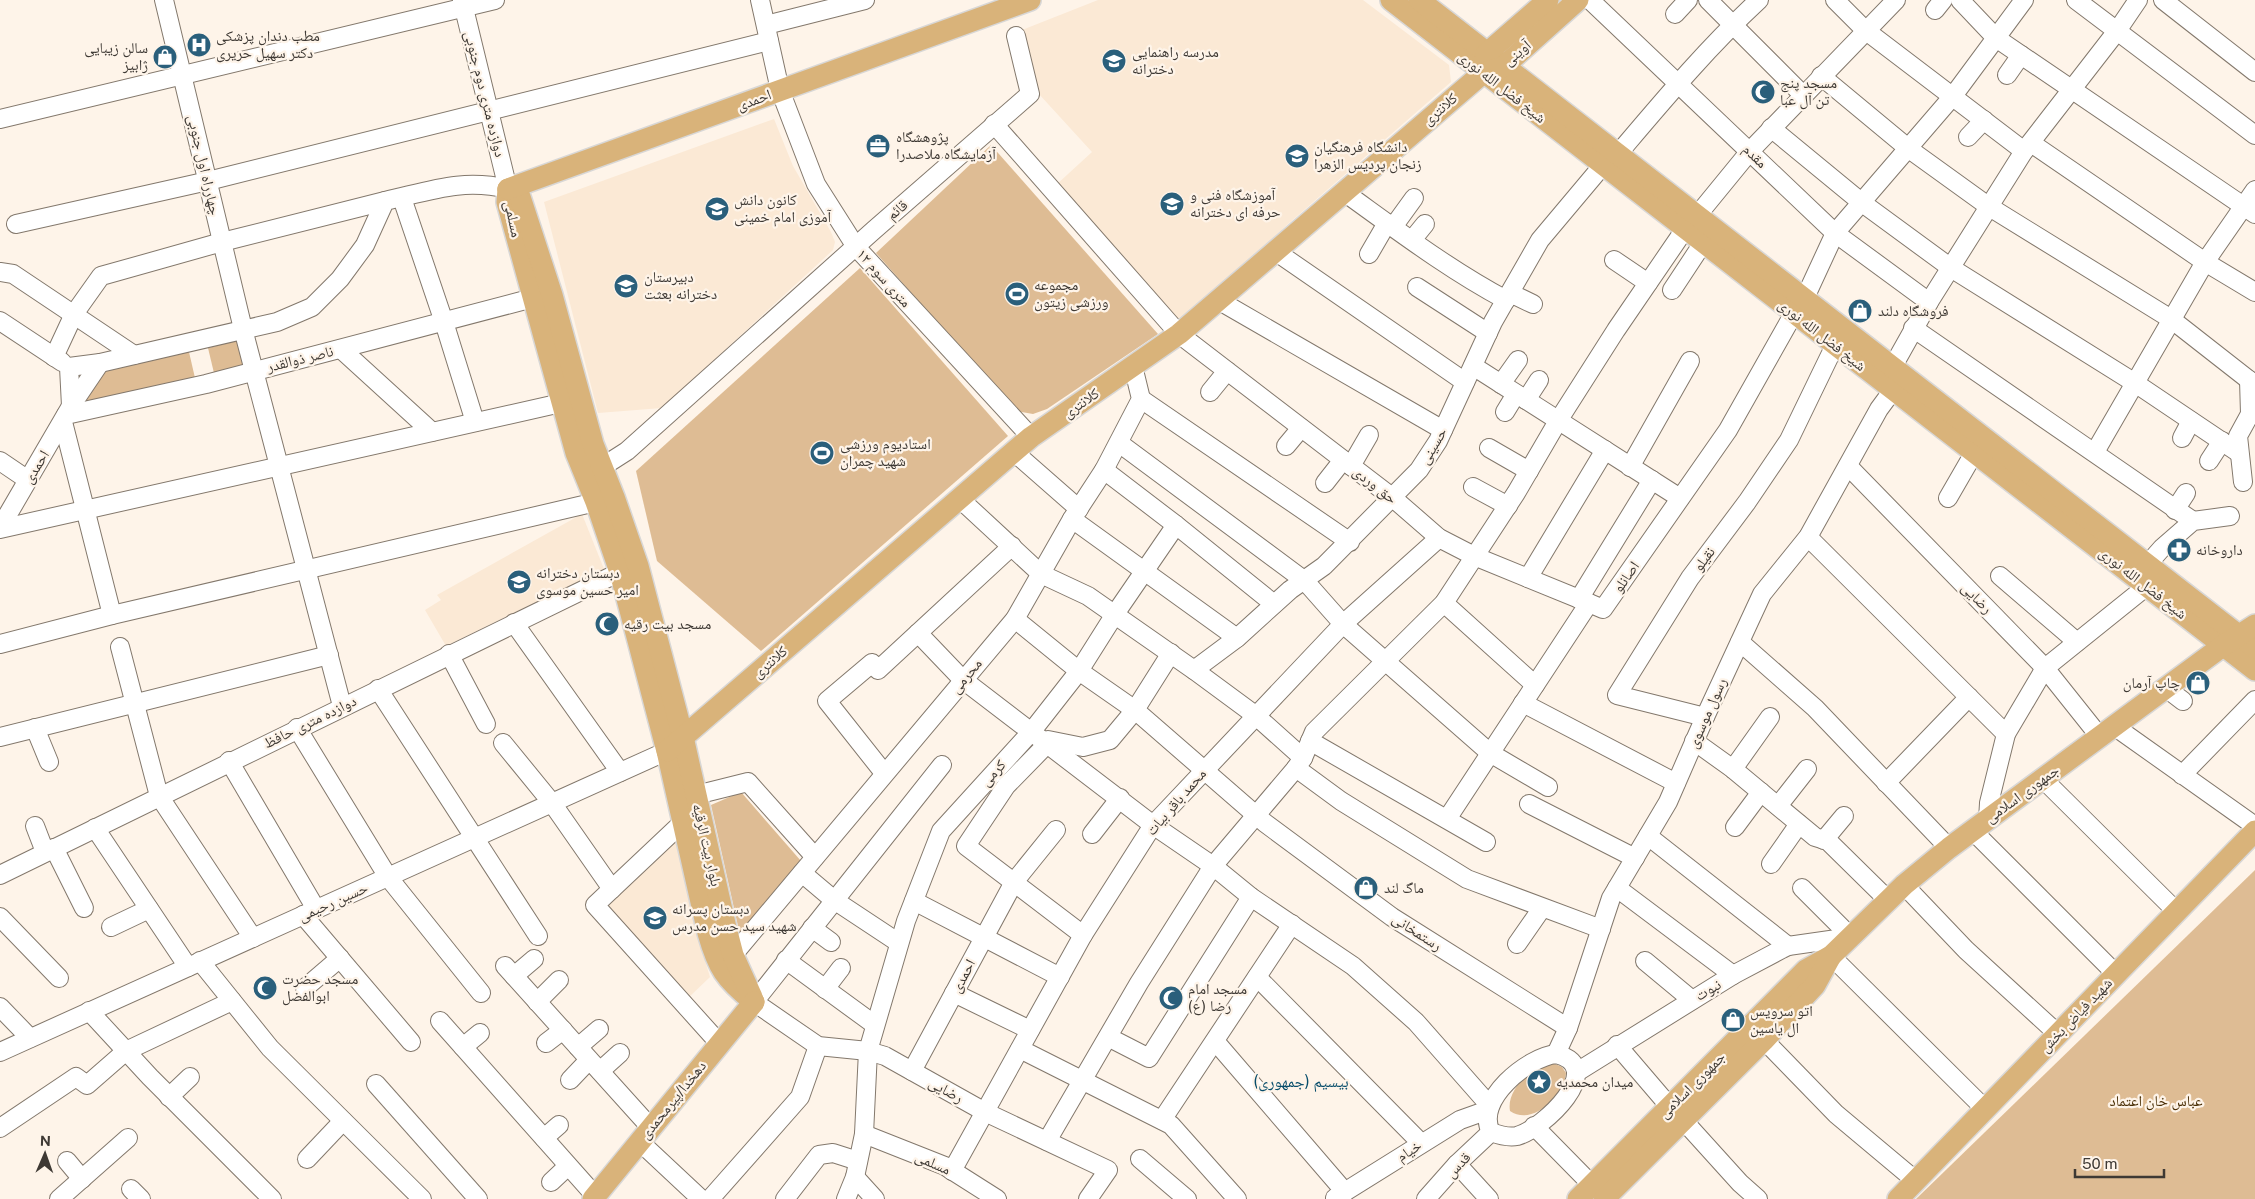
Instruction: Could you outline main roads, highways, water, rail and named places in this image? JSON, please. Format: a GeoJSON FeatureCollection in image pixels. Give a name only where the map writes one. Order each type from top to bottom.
{"type":"FeatureCollection","features":[{"type":"Feature","properties":{"kind":"main road","name":"احمدی"},"geometry":{"type":"LineString","coordinates":[[508,189],[780,90],[998,6],[1030,0]]}},
{"type":"Feature","properties":{"kind":"main road","name":"شیخ فضل الله نوری"},"geometry":{"type":"LineString","coordinates":[[1390,0],[1490,64]]}},
{"type":"Feature","properties":{"kind":"main road","name":"شیخ فضل الله نوری"},"geometry":{"type":"LineString","coordinates":[[1419,0],[1490,64],[1799,307],[1835,345],[1974,453],[2147,586],[2239,635],[2255,670]]}},
{"type":"Feature","properties":{"kind":"main road","name":"آوینی"},"geometry":{"type":"LineString","coordinates":[[1490,64],[1548,0]]}},
{"type":"Feature","properties":{"kind":"main road","name":"آوینی"},"geometry":{"type":"LineString","coordinates":[[1490,64],[1578,0]]}},
{"type":"Feature","properties":{"kind":"main road","name":"کلانتری"},"geometry":{"type":"LineString","coordinates":[[667,751],[1031,437],[1179,334],[1490,64]]}},
{"type":"Feature","properties":{"kind":"main road","name":"مسلمی"},"geometry":{"type":"LineString","coordinates":[[508,189],[520,196],[552,295],[593,444],[594,472],[576,453],[507,202],[508,189]]}},
{"type":"Feature","properties":{"kind":"main road","name":"شیخ فضل الله نوری"},"geometry":{"type":"LineString","coordinates":[[1691,223],[1703,243],[1892,368],[2255,648]]}},
{"type":"Feature","properties":{"kind":"main road","name":"بلوار بیت الرقیه"},"geometry":{"type":"LineString","coordinates":[[594,472],[596,502],[620,572],[667,751],[716,962],[733,985],[754,1002]]}},
{"type":"Feature","properties":{"kind":"main road","name":"بلوار بیت الرقیه"},"geometry":{"type":"LineString","coordinates":[[594,472],[638,566],[683,737],[726,928],[734,954],[754,1002]]}},
{"type":"Feature","properties":{"kind":"main road","name":"جمهوری اسلامی"},"geometry":{"type":"LineString","coordinates":[[1597,1196],[1677,1114],[1806,970],[1831,956],[1904,885],[1949,848],[2239,635]]}},
{"type":"Feature","properties":{"kind":"main road","name":"شهید فیاض بخش"},"geometry":{"type":"LineString","coordinates":[[1898,1199],[2255,830]]}},
{"type":"Feature","properties":{"kind":"main road","name":"جمهوری اسلامی"},"geometry":{"type":"LineString","coordinates":[[1677,1114],[1764,1040],[1815,985],[1831,956]]}},
{"type":"Feature","properties":{"kind":"main road","name":"دهخدا/پیرمحمدی"},"geometry":{"type":"LineString","coordinates":[[595,1198],[754,1002]]}},
{"type":"Feature","properties":{"kind":"place","name":"مطب دندان پزشکی دکتر سهیل حریری"},"geometry":{"type":"Point","coordinates":[199,45]}},
{"type":"Feature","properties":{"kind":"place","name":"سالن زیبایی ژابیز"},"geometry":{"type":"Point","coordinates":[165,57]}},
{"type":"Feature","properties":{"kind":"place","name":"مدرسه راهنمایی دخترانه"},"geometry":{"type":"Point","coordinates":[1114,61]}},
{"type":"Feature","properties":{"kind":"place","name":"مسجد پنج تن آل عبا"},"geometry":{"type":"Point","coordinates":[1763,92]}},
{"type":"Feature","properties":{"kind":"place","name":"پژوهشگاه آزمایشگاه ملاصدرا"},"geometry":{"type":"Point","coordinates":[878,146]}},
{"type":"Feature","properties":{"kind":"place","name":"دانشگاه فرهنگیان زنجان پردیس الزهرا"},"geometry":{"type":"Point","coordinates":[1297,156]}},
{"type":"Feature","properties":{"kind":"place","name":"آموزشگاه فنی و حرفه ای دخترانه"},"geometry":{"type":"Point","coordinates":[1172,204]}},
{"type":"Feature","properties":{"kind":"place","name":"کانون دانش آموزی امام خمینی"},"geometry":{"type":"Point","coordinates":[717,209]}},
{"type":"Feature","properties":{"kind":"place","name":"دبیرستان دخترانه بعثت"},"geometry":{"type":"Point","coordinates":[626,286]}},
{"type":"Feature","properties":{"kind":"place","name":"مجموعه ورزشی زیتون"},"geometry":{"type":"Point","coordinates":[1017,294]}},
{"type":"Feature","properties":{"kind":"place","name":"فروشگاه دلند"},"geometry":{"type":"Point","coordinates":[1860,311]}},
{"type":"Feature","properties":{"kind":"place","name":"استادیوم ورزشی شهید چمران"},"geometry":{"type":"Point","coordinates":[822,453]}},
{"type":"Feature","properties":{"kind":"place","name":"داروخانه"},"geometry":{"type":"Point","coordinates":[2179,550]}},
{"type":"Feature","properties":{"kind":"place","name":"دبستان دخترانه امیر حسین موسوی"},"geometry":{"type":"Point","coordinates":[519,582]}},
{"type":"Feature","properties":{"kind":"place","name":"مسجد بیت رقیه"},"geometry":{"type":"Point","coordinates":[607,624]}},
{"type":"Feature","properties":{"kind":"place","name":"چاپ آرمان"},"geometry":{"type":"Point","coordinates":[2198,683]}},
{"type":"Feature","properties":{"kind":"place","name":"ماگ لند"},"geometry":{"type":"Point","coordinates":[1366,888]}},
{"type":"Feature","properties":{"kind":"place","name":"دبستان پسرانه شهید سید حسن مدرس"},"geometry":{"type":"Point","coordinates":[655,918]}},
{"type":"Feature","properties":{"kind":"place","name":"مسجد حضرت ابوالفضل"},"geometry":{"type":"Point","coordinates":[265,988]}},
{"type":"Feature","properties":{"kind":"place","name":"مسجد امام رضا (ع)"},"geometry":{"type":"Point","coordinates":[1171,998]}},
{"type":"Feature","properties":{"kind":"place","name":"اتو سرویس ال یاسین"},"geometry":{"type":"Point","coordinates":[1733,1020]}},
{"type":"Feature","properties":{"kind":"place","name":"میدان محمدیه"},"geometry":{"type":"Point","coordinates":[1539,1082]}},
{"type":"Feature","properties":{"kind":"district","name":"(بیسیم (جمهوری"},"geometry":{"type":"Point","coordinates":[1301,1081]}},
{"type":"Feature","properties":{"kind":"park label","name":"عباس خان اعتماد"},"geometry":{"type":"Point","coordinates":[2156,1101]}}]}
